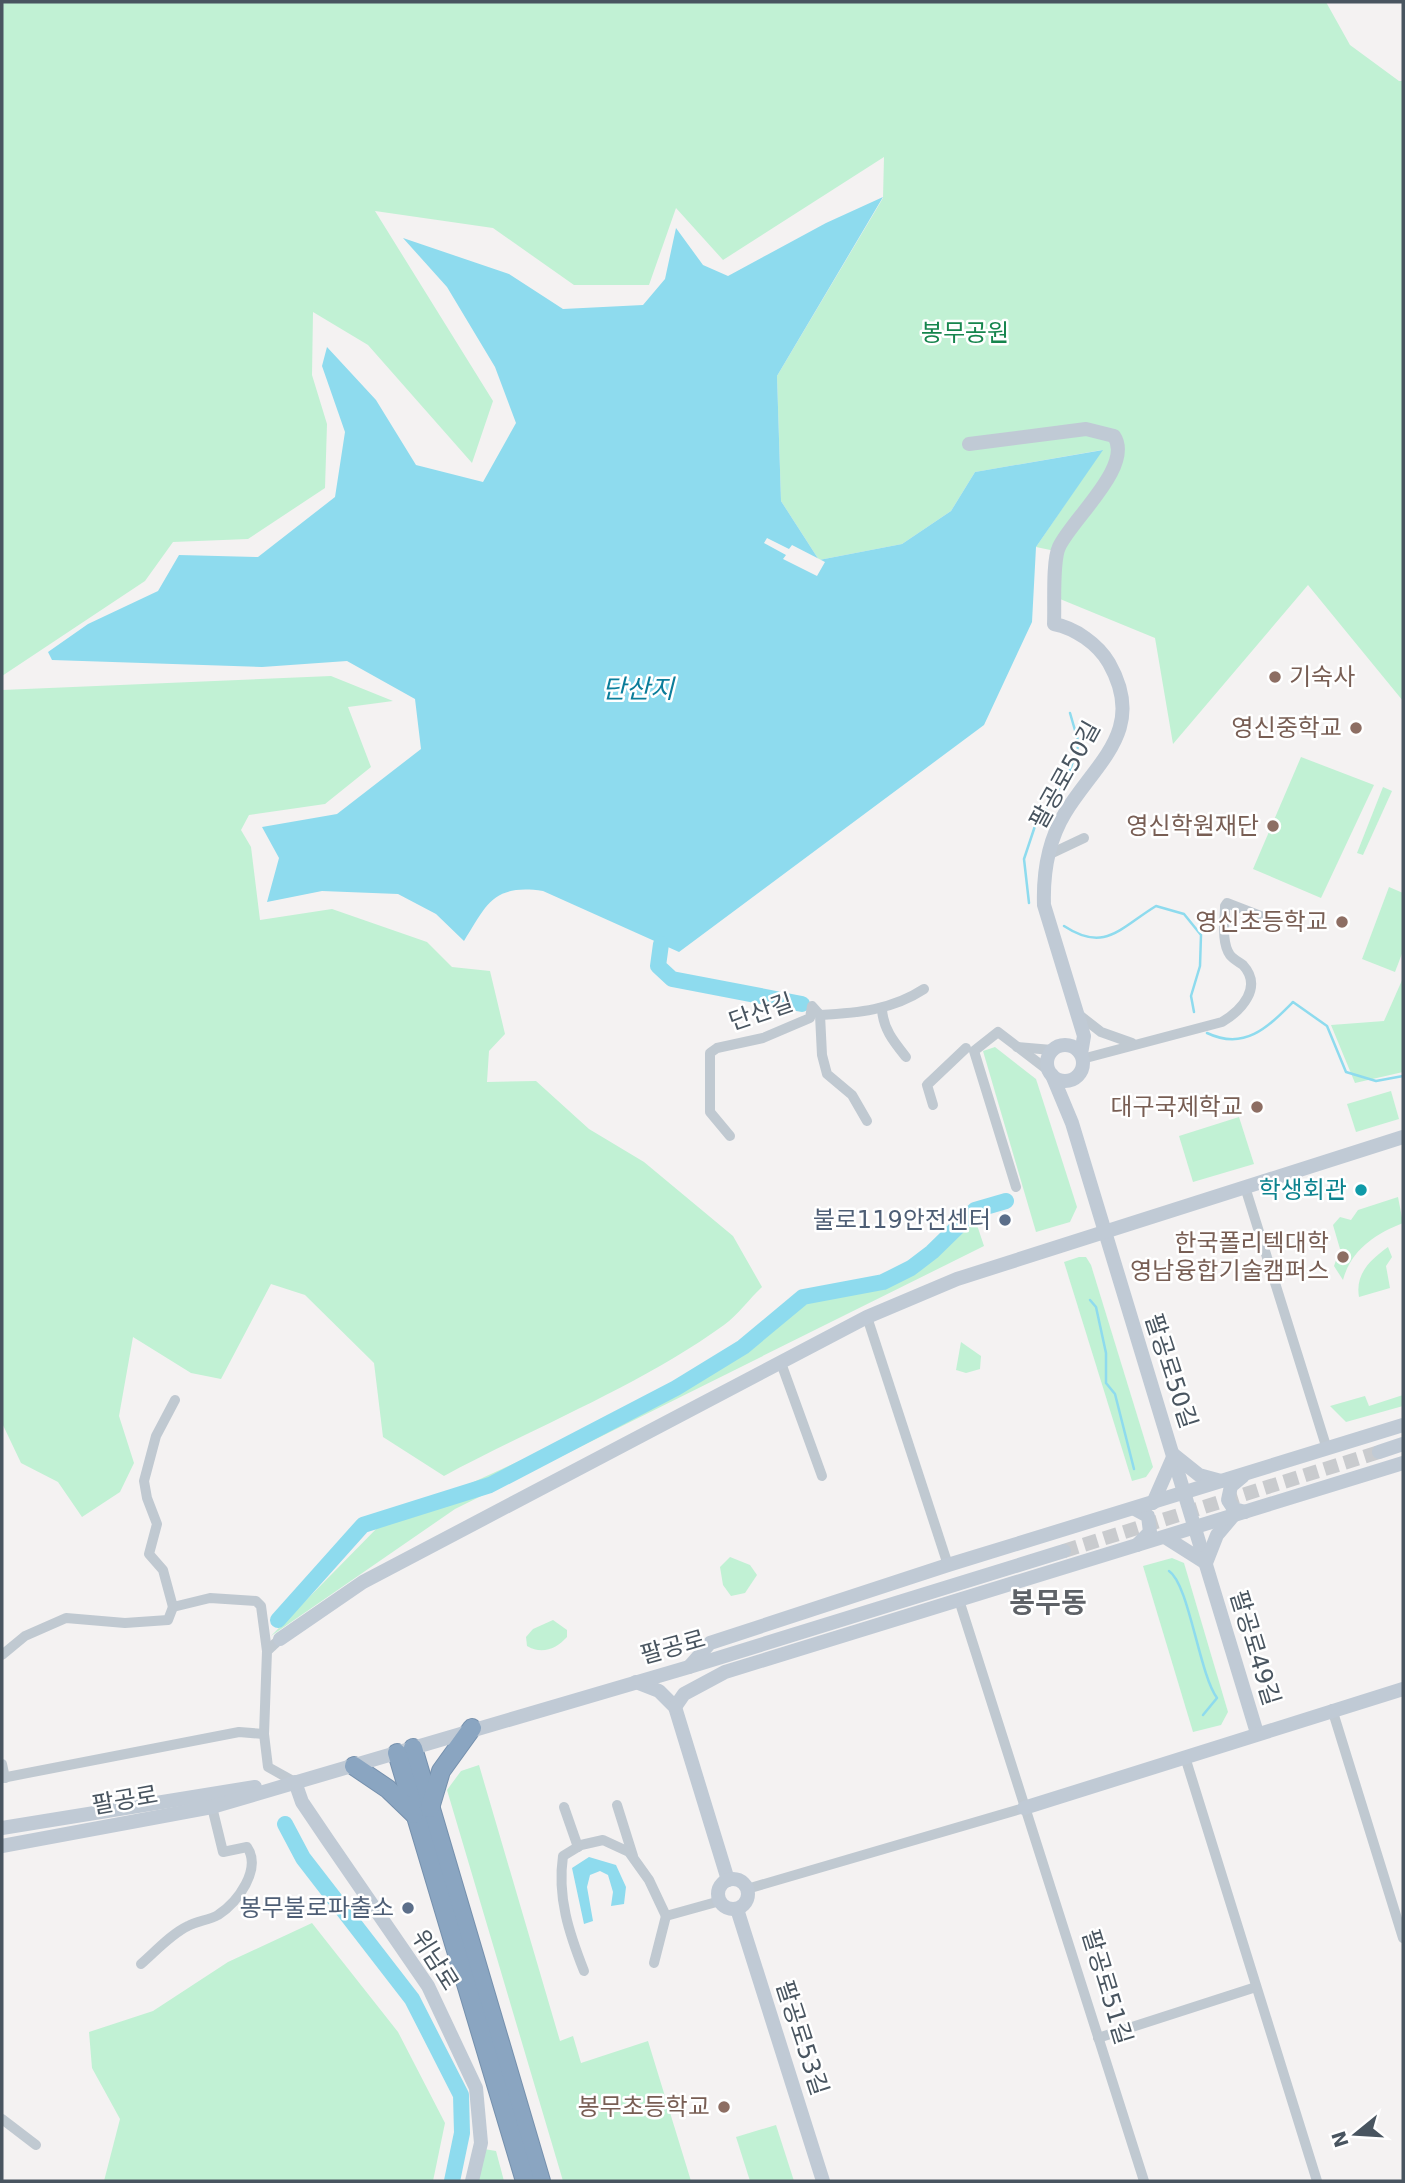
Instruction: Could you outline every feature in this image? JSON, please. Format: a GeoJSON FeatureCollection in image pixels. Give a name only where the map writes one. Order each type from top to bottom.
{"type":"FeatureCollection","features":[{"type":"Feature","properties":{"kind":"highway"},"geometry":{"type":"LineString","coordinates":[[423,1812],[441,1771],[472,1728]]}},
{"type":"Feature","properties":{"kind":"highway"},"geometry":{"type":"LineString","coordinates":[[405,1750],[525,2181]]}},
{"type":"Feature","properties":{"kind":"highway"},"geometry":{"type":"LineString","coordinates":[[354,1766],[423,1812],[541,2181]]}},
{"type":"Feature","properties":{"kind":"main road","name":"팔공로50길"},"geometry":{"type":"LineString","coordinates":[[969,444],[1086,429],[1114,436],[1120,444],[1119,457],[1107,480],[1058,549],[1054,624],[1068,626],[1105,657],[1124,699],[1118,732],[1101,766],[1064,814],[1048,855],[1043,884],[1044,905],[1084,1036],[1082,1056]]}},
{"type":"Feature","properties":{"kind":"main road"},"geometry":{"type":"LineString","coordinates":[[1072,1123],[1051,1073],[1048,1058],[1077,1016]]}},
{"type":"Feature","properties":{"kind":"main road"},"geometry":{"type":"LineString","coordinates":[[1058,1047],[1082,1056],[1072,1096],[1072,1123]]}},
{"type":"Feature","properties":{"kind":"main road"},"geometry":{"type":"LineString","coordinates":[[1051,1073],[1068,1080],[1078,1075]]}},
{"type":"Feature","properties":{"kind":"main road","name":"팔공로50길"},"geometry":{"type":"LineString","coordinates":[[1072,1123],[1102,1230],[1191,1512]]}},
{"type":"Feature","properties":{"kind":"main road"},"geometry":{"type":"LineString","coordinates":[[280,1639],[374,1576],[867,1317],[957,1279],[1102,1230],[1403,1137]]}},
{"type":"Feature","properties":{"kind":"main road"},"geometry":{"type":"LineString","coordinates":[[689,1667],[709,1643],[1403,1425]]}},
{"type":"Feature","properties":{"kind":"main road"},"geometry":{"type":"LineString","coordinates":[[1379,1452],[1403,1444]]}},
{"type":"Feature","properties":{"kind":"main road"},"geometry":{"type":"LineString","coordinates":[[1153,1503],[1174,1455],[1199,1475],[1221,1481]]}},
{"type":"Feature","properties":{"kind":"main road"},"geometry":{"type":"LineString","coordinates":[[675,1707],[684,1693],[725,1672],[1403,1463]]}},
{"type":"Feature","properties":{"kind":"main road"},"geometry":{"type":"LineString","coordinates":[[1239,1514],[1228,1500],[1231,1486],[1247,1473]]}},
{"type":"Feature","properties":{"kind":"main road"},"geometry":{"type":"LineString","coordinates":[[1135,1508],[1148,1516],[1150,1532],[1136,1546]]}},
{"type":"Feature","properties":{"kind":"main road","name":"팔공로49길"},"geometry":{"type":"LineString","coordinates":[[1191,1512],[1257,1733],[1403,1689]]}},
{"type":"Feature","properties":{"kind":"main road"},"geometry":{"type":"LineString","coordinates":[[1164,1537],[1206,1563],[1217,1535],[1239,1514]]}},
{"type":"Feature","properties":{"kind":"main road","name":"팔공로"},"geometry":{"type":"LineString","coordinates":[[2,1846],[212,1807],[472,1728],[689,1667],[1064,1551]]}},
{"type":"Feature","properties":{"kind":"main road"},"geometry":{"type":"LineString","coordinates":[[689,1667],[725,1672]]}},
{"type":"Feature","properties":{"kind":"main road"},"geometry":{"type":"LineString","coordinates":[[636,1682],[659,1691],[675,1707],[728,1880]]}},
{"type":"Feature","properties":{"kind":"main road"},"geometry":{"type":"LineString","coordinates":[[1024,1808],[1257,1733]]}},
{"type":"Feature","properties":{"kind":"main road","name":"팔공로"},"geometry":{"type":"LineString","coordinates":[[2,1828],[295,1782]]}},
{"type":"Feature","properties":{"kind":"main road","name":"위남로"},"geometry":{"type":"LineString","coordinates":[[295,1782],[302,1801],[428,1986],[476,2088],[481,2143],[472,2181]]}},
{"type":"Feature","properties":{"kind":"main road"},"geometry":{"type":"LineString","coordinates":[[728,1880],[742,1882],[747,1889],[748,1899],[737,1909],[729,1909],[720,1901],[719,1889],[728,1880]]}},
{"type":"Feature","properties":{"kind":"main road","name":"팔공로53길"},"geometry":{"type":"LineString","coordinates":[[737,1909],[823,2181]]}},
{"type":"Feature","properties":{"kind":"street"},"geometry":{"type":"LineString","coordinates":[[1048,855],[1084,838]]}},
{"type":"Feature","properties":{"kind":"street"},"geometry":{"type":"LineString","coordinates":[[1082,1056],[1222,1022],[1236,1013],[1249,996],[1252,981],[1244,966],[1230,955],[1224,937],[1225,906],[1227,903],[1238,906],[1274,921]]}},
{"type":"Feature","properties":{"kind":"street","name":"단산길"},"geometry":{"type":"LineString","coordinates":[[820,1015],[882,1009],[924,989]]}},
{"type":"Feature","properties":{"kind":"street","name":"단산길"},"geometry":{"type":"LineString","coordinates":[[730,1136],[710,1112],[710,1053],[717,1048],[763,1038],[810,1018],[812,1006],[820,1015],[822,1055],[827,1074],[852,1095],[867,1121]]}},
{"type":"Feature","properties":{"kind":"street"},"geometry":{"type":"LineString","coordinates":[[882,1009],[890,1037],[906,1056]]}},
{"type":"Feature","properties":{"kind":"street"},"geometry":{"type":"LineString","coordinates":[[1077,1016],[1101,1032],[1132,1043]]}},
{"type":"Feature","properties":{"kind":"street"},"geometry":{"type":"LineString","coordinates":[[1016,1187],[974,1051],[998,1032],[1051,1073]]}},
{"type":"Feature","properties":{"kind":"street"},"geometry":{"type":"LineString","coordinates":[[1017,1047],[1058,1047]]}},
{"type":"Feature","properties":{"kind":"street"},"geometry":{"type":"LineString","coordinates":[[933,1105],[927,1085],[966,1048]]}},
{"type":"Feature","properties":{"kind":"street"},"geometry":{"type":"LineString","coordinates":[[1245,1187],[1327,1449]]}},
{"type":"Feature","properties":{"kind":"street"},"geometry":{"type":"LineString","coordinates":[[867,1317],[948,1566]]}},
{"type":"Feature","properties":{"kind":"street"},"geometry":{"type":"LineString","coordinates":[[781,1363],[822,1476]]}},
{"type":"Feature","properties":{"kind":"street"},"geometry":{"type":"LineString","coordinates":[[2,1655],[25,1636],[66,1618],[125,1623],[168,1620],[173,1607],[163,1570],[149,1554],[157,1524],[146,1498],[144,1481],[156,1436],[176,1400]]}},
{"type":"Feature","properties":{"kind":"street"},"geometry":{"type":"LineString","coordinates":[[173,1607],[210,1598],[256,1601],[261,1606],[267,1651],[264,1734],[268,1767],[295,1782]]}},
{"type":"Feature","properties":{"kind":"street","name":"팔공로51길"},"geometry":{"type":"LineString","coordinates":[[959,1600],[1144,2181]]}},
{"type":"Feature","properties":{"kind":"street"},"geometry":{"type":"LineString","coordinates":[[267,1651],[280,1639]]}},
{"type":"Feature","properties":{"kind":"street"},"geometry":{"type":"LineString","coordinates":[[1332,1709],[1403,1938]]}},
{"type":"Feature","properties":{"kind":"street"},"geometry":{"type":"LineString","coordinates":[[2,1764],[3,1778],[239,1732],[264,1734]]}},
{"type":"Feature","properties":{"kind":"street"},"geometry":{"type":"LineString","coordinates":[[1185,1757],[1317,2181]]}},
{"type":"Feature","properties":{"kind":"street"},"geometry":{"type":"LineString","coordinates":[[617,1805],[635,1860]]}},
{"type":"Feature","properties":{"kind":"street"},"geometry":{"type":"LineString","coordinates":[[141,1964],[186,1926],[216,1916],[236,1901],[253,1866],[253,1855],[247,1847],[223,1852],[212,1807]]}},
{"type":"Feature","properties":{"kind":"street"},"geometry":{"type":"LineString","coordinates":[[565,1807],[579,1847]]}},
{"type":"Feature","properties":{"kind":"street"},"geometry":{"type":"LineString","coordinates":[[747,1889],[1024,1808]]}},
{"type":"Feature","properties":{"kind":"street"},"geometry":{"type":"LineString","coordinates":[[584,1971],[571,1939],[562,1901],[563,1856],[579,1847],[603,1840],[629,1852],[649,1880],[666,1916],[654,1963]]}},
{"type":"Feature","properties":{"kind":"street"},"geometry":{"type":"LineString","coordinates":[[666,1916],[720,1901]]}},
{"type":"Feature","properties":{"kind":"street"},"geometry":{"type":"LineString","coordinates":[[1098,2038],[1256,1987]]}},
{"type":"Feature","properties":{"kind":"street"},"geometry":{"type":"LineString","coordinates":[[2,2119],[36,2145]]}},
{"type":"Feature","properties":{"kind":"green space","name":"봉무공원"},"geometry":{"type":"Polygon","coordinates":[[[2,2],[1326,2],[1350,45],[1399,81],[1403,81],[1403,701],[1308,585],[1173,744],[1155,638],[1060,599],[1060,552],[1036,547],[1102,450],[975,472],[951,511],[902,544],[819,560],[781,501],[777,376],[883,198],[884,157],[723,260],[676,208],[649,285],[574,285],[493,228],[375,211],[493,401],[472,463],[368,345],[313,312],[312,375],[327,424],[325,488],[248,539],[173,542],[145,581],[2,676],[2,2]]]}},
{"type":"Feature","properties":{"kind":"green space"},"geometry":{"type":"Polygon","coordinates":[[[331,676],[393,701],[348,707],[371,767],[325,804],[249,815],[241,830],[251,847],[260,920],[332,909],[427,942],[452,967],[490,971],[505,1034],[489,1051],[487,1082],[536,1081],[589,1129],[644,1162],[733,1236],[762,1287],[734,1317],[692,1347],[587,1405],[444,1476],[383,1437],[374,1363],[305,1295],[271,1284],[221,1379],[191,1373],[133,1337],[119,1416],[134,1463],[120,1492],[82,1517],[58,1482],[21,1463],[2,1423],[2,690],[331,676]]]}},
{"type":"Feature","properties":{"kind":"green space"},"geometry":{"type":"Polygon","coordinates":[[[1301,757],[1374,785],[1321,898],[1253,869],[1301,757]]]}},
{"type":"Feature","properties":{"kind":"green space"},"geometry":{"type":"Polygon","coordinates":[[[1383,787],[1392,791],[1363,855],[1357,853],[1383,787]]]}},
{"type":"Feature","properties":{"kind":"green space"},"geometry":{"type":"Polygon","coordinates":[[[1389,887],[1403,893],[1403,951],[1395,972],[1362,959],[1389,887]]]}},
{"type":"Feature","properties":{"kind":"green space"},"geometry":{"type":"Polygon","coordinates":[[[1403,978],[1403,1072],[1355,1083],[1331,1025],[1384,1021],[1403,978]]]}},
{"type":"Feature","properties":{"kind":"green space"},"geometry":{"type":"Polygon","coordinates":[[[995,1047],[1036,1079],[1077,1207],[1070,1222],[1036,1232],[983,1051],[995,1047]]]}},
{"type":"Feature","properties":{"kind":"green space"},"geometry":{"type":"Polygon","coordinates":[[[1391,1091],[1399,1119],[1356,1132],[1347,1104],[1391,1091]]]}},
{"type":"Feature","properties":{"kind":"green space"},"geometry":{"type":"Polygon","coordinates":[[[1239,1117],[1254,1164],[1193,1182],[1179,1136],[1239,1117]]]}},
{"type":"Feature","properties":{"kind":"green space"},"geometry":{"type":"Polygon","coordinates":[[[1398,1197],[1403,1223],[1366,1244],[1352,1260],[1343,1280],[1334,1266],[1340,1249],[1333,1225],[1340,1217],[1351,1220],[1358,1210],[1398,1197]]]}},
{"type":"Feature","properties":{"kind":"green space"},"geometry":{"type":"Polygon","coordinates":[[[974,1216],[984,1246],[455,1509],[271,1636],[380,1525],[628,1411],[801,1303],[886,1287],[931,1258],[974,1216]]]}},
{"type":"Feature","properties":{"kind":"green space"},"geometry":{"type":"Polygon","coordinates":[[[1388,1247],[1392,1257],[1386,1266],[1390,1288],[1359,1297],[1359,1281],[1365,1268],[1388,1247]]]}},
{"type":"Feature","properties":{"kind":"green space"},"geometry":{"type":"Polygon","coordinates":[[[1086,1257],[1091,1265],[1153,1467],[1146,1477],[1132,1481],[1064,1262],[1086,1257]]]}},
{"type":"Feature","properties":{"kind":"green space"},"geometry":{"type":"Polygon","coordinates":[[[961,1342],[981,1356],[980,1369],[966,1373],[956,1370],[961,1342]]]}},
{"type":"Feature","properties":{"kind":"green space"},"geometry":{"type":"Polygon","coordinates":[[[1403,1395],[1403,1406],[1346,1422],[1330,1406],[1365,1396],[1369,1406],[1403,1395]]]}},
{"type":"Feature","properties":{"kind":"green space"},"geometry":{"type":"Polygon","coordinates":[[[730,1557],[750,1565],[757,1575],[745,1593],[731,1596],[723,1585],[720,1567],[730,1557]]]}},
{"type":"Feature","properties":{"kind":"green space"},"geometry":{"type":"Polygon","coordinates":[[[1172,1558],[1184,1563],[1228,1712],[1221,1725],[1193,1732],[1143,1566],[1172,1558]]]}},
{"type":"Feature","properties":{"kind":"green space"},"geometry":{"type":"Polygon","coordinates":[[[553,1620],[567,1630],[567,1637],[548,1649],[538,1650],[527,1646],[526,1637],[533,1629],[553,1620]]]}},
{"type":"Feature","properties":{"kind":"green space"},"geometry":{"type":"Polygon","coordinates":[[[479,1765],[560,2041],[573,2036],[581,2063],[648,2041],[691,2181],[563,2181],[447,1790],[461,1771],[479,1765]]]}},
{"type":"Feature","properties":{"kind":"green space"},"geometry":{"type":"Polygon","coordinates":[[[312,1923],[398,2032],[445,2123],[433,2181],[104,2181],[120,2119],[92,2068],[89,2032],[153,2011],[228,1962],[312,1923]]]}},
{"type":"Feature","properties":{"kind":"green space"},"geometry":{"type":"Polygon","coordinates":[[[776,2125],[794,2181],[750,2181],[736,2137],[776,2125]]]}},
{"type":"Feature","properties":{"kind":"green space"},"geometry":{"type":"Polygon","coordinates":[[[484,2149],[496,2151],[504,2181],[478,2181],[484,2149]]]}},
{"type":"Feature","properties":{"kind":"water","name":"단산지"},"geometry":{"type":"Polygon","coordinates":[[[883,197],[777,376],[781,501],[819,560],[902,544],[951,511],[975,472],[1103,450],[1036,547],[1032,622],[984,725],[679,952],[543,891],[526,890],[502,894],[486,907],[464,941],[436,914],[398,894],[322,891],[267,902],[279,858],[262,827],[337,814],[421,749],[415,699],[347,661],[262,667],[52,660],[48,652],[88,624],[158,591],[179,555],[258,557],[335,497],[345,432],[322,366],[327,347],[376,400],[416,465],[483,482],[516,423],[495,367],[447,287],[403,238],[509,274],[563,309],[643,305],[665,279],[676,228],[703,265],[728,276],[826,223],[883,197]]]}},
{"type":"Feature","properties":{"kind":"water"},"geometry":{"type":"Polygon","coordinates":[[[589,1857],[616,1865],[626,1887],[624,1904],[611,1906],[613,1892],[608,1875],[600,1871],[590,1875],[587,1887],[593,1921],[584,1924],[572,1868],[589,1857]]]}},
{"type":"Feature","properties":{"kind":"pier"},"geometry":{"type":"Polygon","coordinates":[[[767,538],[789,549],[792,545],[825,562],[817,576],[783,559],[786,555],[764,543],[767,538]]]}},
{"type":"Feature","properties":{"kind":"waterway"},"geometry":{"type":"LineString","coordinates":[[1029,903],[1024,859],[1035,826],[1069,773],[1079,744],[1070,713]]}},
{"type":"Feature","properties":{"kind":"waterway"},"geometry":{"type":"LineString","coordinates":[[1064,926],[1078,934],[1102,937],[1122,929],[1156,906],[1184,914],[1201,935],[1200,966],[1191,996],[1194,1012]]}},
{"type":"Feature","properties":{"kind":"waterway"},"geometry":{"type":"LineString","coordinates":[[661,944],[658,966],[672,979],[802,1004]]}},
{"type":"Feature","properties":{"kind":"waterway"},"geometry":{"type":"LineString","coordinates":[[1207,1033],[1221,1038],[1244,1038],[1265,1028],[1293,1002],[1327,1026],[1346,1072],[1376,1081],[1403,1076]]}},
{"type":"Feature","properties":{"kind":"waterway"},"geometry":{"type":"LineString","coordinates":[[278,1620],[363,1525],[490,1485],[676,1388],[743,1347],[803,1297],[883,1282],[911,1268],[932,1252],[975,1210],[1006,1201]]}},
{"type":"Feature","properties":{"kind":"waterway"},"geometry":{"type":"LineString","coordinates":[[1090,1300],[1096,1307],[1106,1353],[1106,1383],[1115,1394],[1134,1469]]}},
{"type":"Feature","properties":{"kind":"waterway"},"geometry":{"type":"LineString","coordinates":[[1169,1571],[1182,1593],[1205,1669],[1217,1698],[1203,1715]]}},
{"type":"Feature","properties":{"kind":"waterway"},"geometry":{"type":"LineString","coordinates":[[285,1824],[303,1858],[412,1999],[461,2095],[462,2133],[452,2181]]}},
{"type":"Feature","properties":{"kind":"tunnel"},"geometry":{"type":"LineString","coordinates":[[1064,1551],[1379,1452]]}},
{"type":"Feature","properties":{"kind":"place","name":"기숙사"},"geometry":{"type":"Point","coordinates":[1275,677]}},
{"type":"Feature","properties":{"kind":"place","name":"영신중학교"},"geometry":{"type":"Point","coordinates":[1356,728]}},
{"type":"Feature","properties":{"kind":"place","name":"영신학원재단"},"geometry":{"type":"Point","coordinates":[1273,826]}},
{"type":"Feature","properties":{"kind":"place","name":"영신초등학교"},"geometry":{"type":"Point","coordinates":[1342,922]}},
{"type":"Feature","properties":{"kind":"place","name":"대구국제학교"},"geometry":{"type":"Point","coordinates":[1257,1107]}},
{"type":"Feature","properties":{"kind":"place","name":"학생회관"},"geometry":{"type":"Point","coordinates":[1361,1190]}},
{"type":"Feature","properties":{"kind":"place","name":"불로119안전센터"},"geometry":{"type":"Point","coordinates":[1005,1220]}},
{"type":"Feature","properties":{"kind":"place","name":"한국폴리텍대학 영남융합기술캠퍼스"},"geometry":{"type":"Point","coordinates":[1343,1257]}},
{"type":"Feature","properties":{"kind":"place","name":"봉무불로파출소"},"geometry":{"type":"Point","coordinates":[408,1908]}},
{"type":"Feature","properties":{"kind":"place","name":"봉무초등학교"},"geometry":{"type":"Point","coordinates":[724,2107]}},
{"type":"Feature","properties":{"kind":"district","name":"봉무동"},"geometry":{"type":"Point","coordinates":[1048,1602]}}]}
